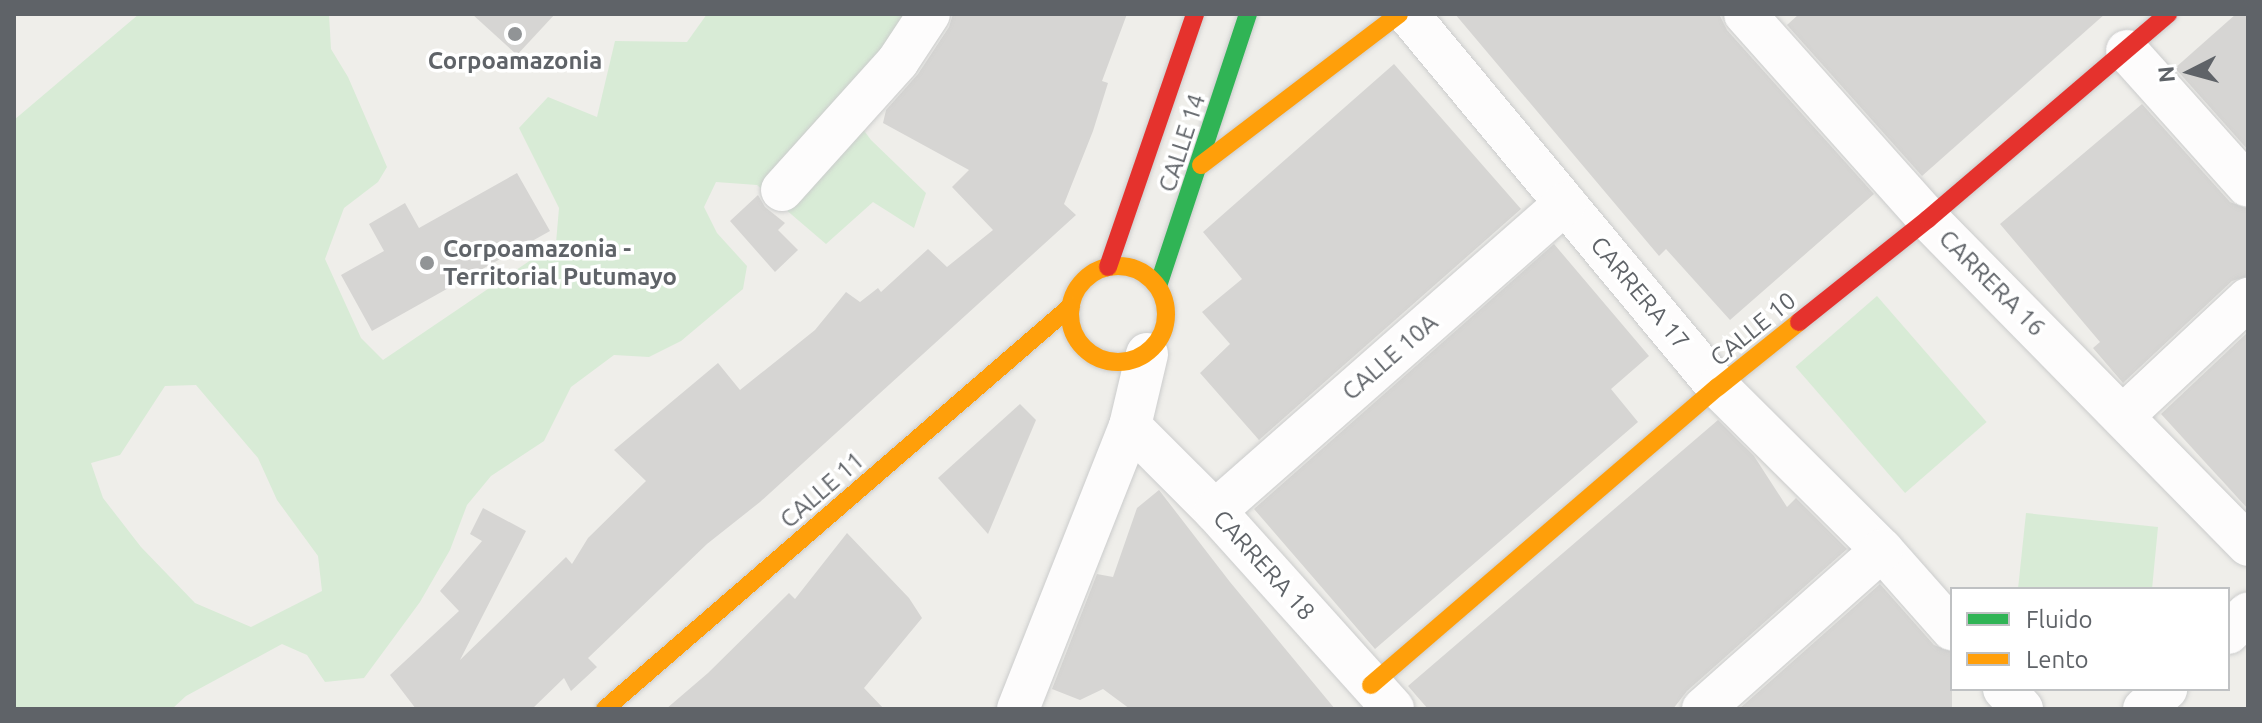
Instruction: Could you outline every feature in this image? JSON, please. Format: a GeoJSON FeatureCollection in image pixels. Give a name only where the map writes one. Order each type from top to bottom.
{"type":"FeatureCollection","features":[{"type":"Feature","properties":{"kind":"street"},"geometry":{"type":"LineString","coordinates":[[782,190],[898,61],[929,14]]}},
{"type":"Feature","properties":{"kind":"street","name":"CALLE 14"},"geometry":{"type":"LineString","coordinates":[[1108,267],[1195,14]]}},
{"type":"Feature","properties":{"kind":"street","name":"CALLE 14"},"geometry":{"type":"LineString","coordinates":[[1158,286],[1201,165],[1248,14]]}},
{"type":"Feature","properties":{"kind":"street"},"geometry":{"type":"LineString","coordinates":[[1201,165],[1399,14]]}},
{"type":"Feature","properties":{"kind":"street","name":"CARRERA 17"},"geometry":{"type":"LineString","coordinates":[[1408,14],[1718,387],[1882,550],[1950,627]]}},
{"type":"Feature","properties":{"kind":"street","name":"CALLE 10"},"geometry":{"type":"LineString","coordinates":[[1382,697],[1718,387],[1928,219],[2168,14]]}},
{"type":"Feature","properties":{"kind":"street","name":"CARRERA 16"},"geometry":{"type":"LineString","coordinates":[[1755,17],[1928,219],[2124,415],[2248,545]]}},
{"type":"Feature","properties":{"kind":"street"},"geometry":{"type":"LineString","coordinates":[[2127,51],[2248,186]]}},
{"type":"Feature","properties":{"kind":"street","name":"CALLE 10A"},"geometry":{"type":"LineString","coordinates":[[1215,511],[1565,203]]}},
{"type":"Feature","properties":{"kind":"street"},"geometry":{"type":"LineString","coordinates":[[1126,266],[1144,273],[1158,286],[1166,303],[1167,323],[1160,340],[1147,354],[1130,362],[1110,362],[1093,356],[1079,343],[1071,325],[1071,306],[1077,288],[1090,275],[1108,267],[1126,266]]}},
{"type":"Feature","properties":{"kind":"street"},"geometry":{"type":"LineString","coordinates":[[2124,415],[2248,299]]}},
{"type":"Feature","properties":{"kind":"street","name":"CALLE 11"},"geometry":{"type":"LineString","coordinates":[[605,709],[1071,306]]}},
{"type":"Feature","properties":{"kind":"street"},"geometry":{"type":"LineString","coordinates":[[1018,709],[1130,426],[1147,354]]}},
{"type":"Feature","properties":{"kind":"street","name":"CARRERA 18"},"geometry":{"type":"LineString","coordinates":[[1130,426],[1215,511],[1382,697]]}},
{"type":"Feature","properties":{"kind":"street"},"geometry":{"type":"LineString","coordinates":[[1715,705],[1882,550]]}},
{"type":"Feature","properties":{"kind":"street"},"geometry":{"type":"LineString","coordinates":[[2230,631],[2248,614]]}},
{"type":"Feature","properties":{"kind":"street"},"geometry":{"type":"LineString","coordinates":[[2006,691],[2022,709]]}},
{"type":"Feature","properties":{"kind":"street"},"geometry":{"type":"LineString","coordinates":[[2144,709],[2164,691]]}},
{"type":"Feature","properties":{"kind":"green space"},"geometry":{"type":"Polygon","coordinates":[[[139,14],[329,14],[331,49],[348,77],[387,167],[378,182],[344,208],[325,259],[361,338],[383,360],[556,243],[559,208],[519,128],[548,97],[597,117],[615,41],[687,42],[707,14],[911,14],[848,109],[871,140],[926,193],[914,228],[873,202],[826,244],[757,185],[716,182],[704,207],[717,233],[747,266],[743,289],[681,341],[649,357],[614,355],[571,387],[544,441],[491,476],[467,505],[450,550],[420,602],[364,678],[325,682],[307,655],[282,644],[186,696],[172,709],[14,709],[14,120],[139,14]],[[196,385],[165,386],[120,455],[91,463],[103,498],[141,547],[195,603],[251,627],[322,591],[318,556],[277,500],[258,458],[196,385]]]}},
{"type":"Feature","properties":{"kind":"green space"},"geometry":{"type":"Polygon","coordinates":[[[1877,296],[1987,422],[1905,493],[1795,367],[1877,296]]]}},
{"type":"Feature","properties":{"kind":"green space"},"geometry":{"type":"Polygon","coordinates":[[[2026,513],[2158,527],[2152,587],[2018,587],[2026,513]]]}},
{"type":"Feature","properties":{"kind":"building","name":"Corpoamazonia"},"geometry":{"type":"Polygon","coordinates":[[[472,14],[555,14],[517,55],[472,14]]]}},
{"type":"Feature","properties":{"kind":"building"},"geometry":{"type":"Polygon","coordinates":[[[953,14],[1127,14],[1102,81],[1108,83],[1093,131],[1064,204],[1076,215],[760,502],[707,544],[588,658],[597,667],[571,691],[564,678],[532,709],[416,709],[390,675],[459,611],[440,591],[482,541],[470,534],[483,508],[526,531],[460,660],[566,557],[572,564],[588,538],[646,481],[614,450],[718,363],[740,390],[815,330],[846,292],[860,302],[878,288],[881,292],[928,249],[947,267],[993,230],[952,187],[969,170],[883,123],[886,110],[918,74],[949,27],[953,14]]]}},
{"type":"Feature","properties":{"kind":"building"},"geometry":{"type":"Polygon","coordinates":[[[1455,14],[1719,14],[1727,30],[1874,194],[1730,320],[1666,249],[1659,256],[1455,14]]]}},
{"type":"Feature","properties":{"kind":"building"},"geometry":{"type":"Polygon","coordinates":[[[1799,14],[2105,14],[1922,176],[1787,25],[1799,14]]]}},
{"type":"Feature","properties":{"kind":"building"},"geometry":{"type":"Polygon","coordinates":[[[2236,14],[2248,14],[2248,150],[2175,68],[2236,14]]]}},
{"type":"Feature","properties":{"kind":"building"},"geometry":{"type":"Polygon","coordinates":[[[1394,64],[1521,209],[1259,440],[1200,373],[1230,344],[1202,312],[1242,279],[1203,232],[1394,64]]]}},
{"type":"Feature","properties":{"kind":"building"},"geometry":{"type":"Polygon","coordinates":[[[2142,104],[2230,202],[2248,209],[2248,276],[2232,281],[2123,383],[2093,348],[2100,342],[2000,224],[2142,104]]]}},
{"type":"Feature","properties":{"kind":"building","name":"Corpoamazonia - Territorial Putumayo"},"geometry":{"type":"Polygon","coordinates":[[[517,173],[550,231],[372,331],[341,275],[384,251],[369,224],[405,203],[419,228],[517,173]]]}},
{"type":"Feature","properties":{"kind":"building"},"geometry":{"type":"Polygon","coordinates":[[[758,195],[765,207],[785,223],[778,230],[798,250],[775,272],[730,221],[758,195]]]}},
{"type":"Feature","properties":{"kind":"building"},"geometry":{"type":"Polygon","coordinates":[[[1554,244],[1649,356],[1611,389],[1638,422],[1375,649],[1254,509],[1554,244]]]}},
{"type":"Feature","properties":{"kind":"building"},"geometry":{"type":"Polygon","coordinates":[[[2248,332],[2248,509],[2161,414],[2248,332]]]}},
{"type":"Feature","properties":{"kind":"building"},"geometry":{"type":"Polygon","coordinates":[[[1020,404],[1036,420],[988,534],[938,478],[1020,404]]]}},
{"type":"Feature","properties":{"kind":"building"},"geometry":{"type":"Polygon","coordinates":[[[1718,420],[1754,456],[1787,507],[1796,498],[1847,549],[1687,691],[1673,709],[1428,709],[1408,686],[1718,420]]]}},
{"type":"Feature","properties":{"kind":"building"},"geometry":{"type":"Polygon","coordinates":[[[1159,490],[1335,709],[1130,709],[1103,689],[1080,700],[1052,689],[1097,574],[1113,577],[1137,508],[1159,490]]]}},
{"type":"Feature","properties":{"kind":"building"},"geometry":{"type":"Polygon","coordinates":[[[847,533],[909,598],[922,618],[864,688],[884,709],[666,709],[708,673],[789,593],[795,599],[847,533]]]}},
{"type":"Feature","properties":{"kind":"building"},"geometry":{"type":"Polygon","coordinates":[[[1880,584],[1934,645],[1950,651],[1952,709],[1739,709],[1880,584]]]}},
{"type":"Feature","properties":{"kind":"traffic: fast"},"geometry":{"type":"LineString","coordinates":[[1158,286],[1248,14]]}},
{"type":"Feature","properties":{"kind":"traffic: slow"},"geometry":{"type":"LineString","coordinates":[[1201,165],[1399,14]]}},
{"type":"Feature","properties":{"kind":"traffic: slow"},"geometry":{"type":"LineString","coordinates":[[1118,266],[1136,270],[1152,280],[1162,296],[1166,314],[1162,332],[1152,348],[1136,358],[1118,362],[1100,358],[1084,348],[1074,332],[1070,314],[1074,296],[1084,280],[1100,270],[1118,266]]}},
{"type":"Feature","properties":{"kind":"traffic: slow"},"geometry":{"type":"LineString","coordinates":[[605,709],[1071,306]]}},
{"type":"Feature","properties":{"kind":"traffic: slow"},"geometry":{"type":"LineString","coordinates":[[1371,685],[1718,387],[1799,322]]}},
{"type":"Feature","properties":{"kind":"traffic: jam"},"geometry":{"type":"LineString","coordinates":[[1108,267],[1195,14]]}},
{"type":"Feature","properties":{"kind":"traffic: jam"},"geometry":{"type":"LineString","coordinates":[[1799,322],[1928,219],[2168,14]]}},
{"type":"Feature","properties":{"kind":"place","name":"Corpoamazonia"},"geometry":{"type":"Point","coordinates":[515,34]}},
{"type":"Feature","properties":{"kind":"place","name":"Corpoamazonia - Territorial Putumayo"},"geometry":{"type":"Point","coordinates":[427,263]}}]}
